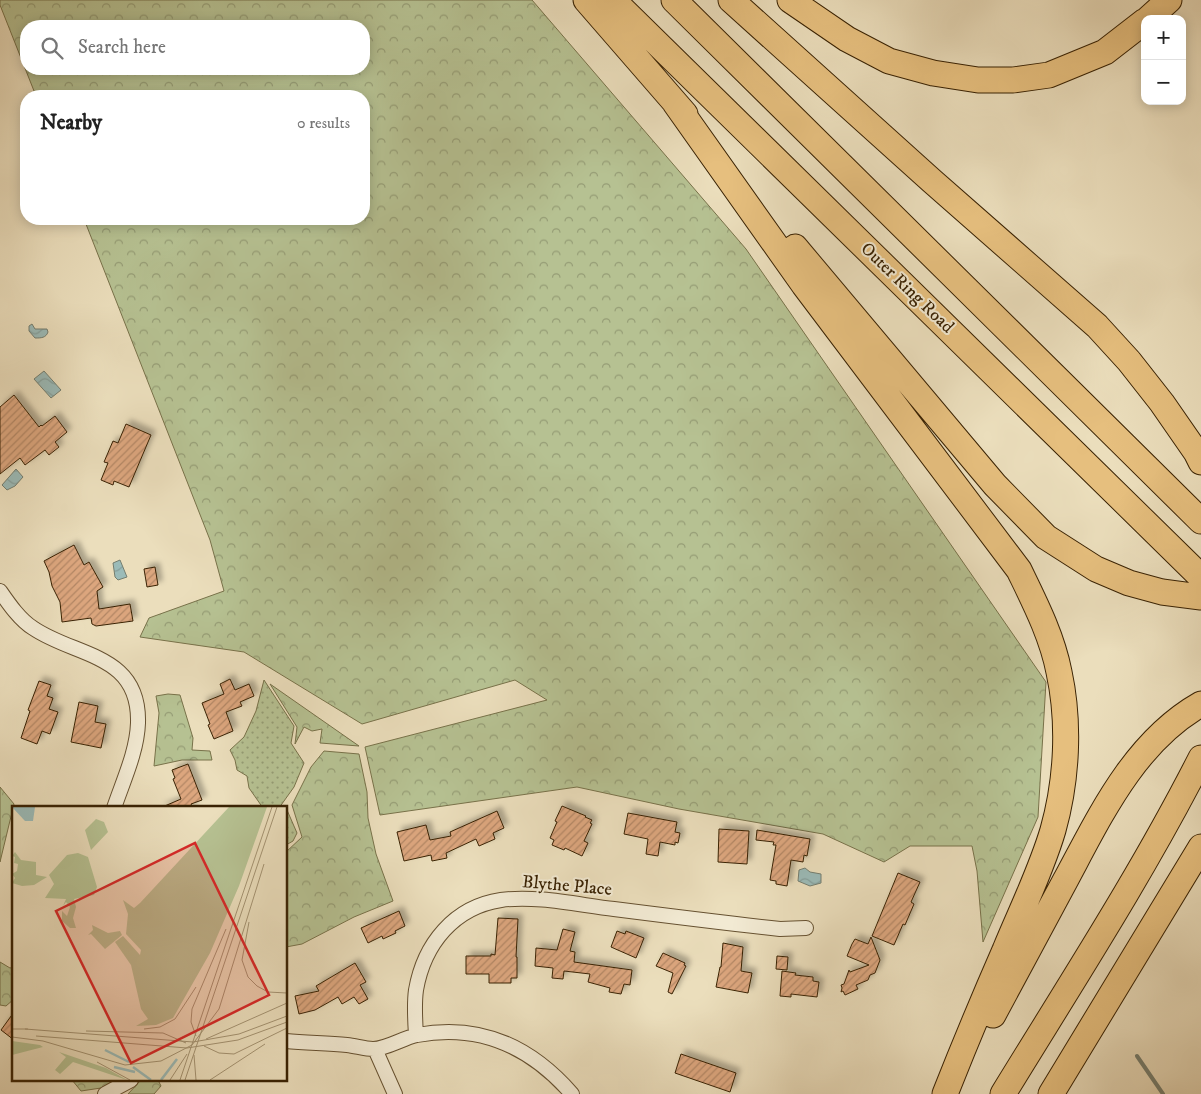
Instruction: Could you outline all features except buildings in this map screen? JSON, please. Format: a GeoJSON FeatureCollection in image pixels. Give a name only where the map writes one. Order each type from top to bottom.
{"type":"FeatureCollection","features":[{"type":"Feature","properties":{"kind":"highway"},"geometry":{"type":"LineString","coordinates":[[586,0],[734,172],[995,485],[1046,537],[1096,569],[1129,583],[1162,592],[1200,582]]}},
{"type":"Feature","properties":{"kind":"highway","name":"Outer Ring Road"},"geometry":{"type":"LineString","coordinates":[[613,0],[1200,582]]}},
{"type":"Feature","properties":{"kind":"highway"},"geometry":{"type":"LineString","coordinates":[[674,0],[1201,521]]}},
{"type":"Feature","properties":{"kind":"highway"},"geometry":{"type":"LineString","coordinates":[[731,0],[1097,326],[1129,361],[1162,403],[1201,462]]}},
{"type":"Feature","properties":{"kind":"highway"},"geometry":{"type":"LineString","coordinates":[[790,0],[847,39],[889,61],[933,73],[978,80],[1013,80],[1049,75],[1105,52],[1141,24]]}},
{"type":"Feature","properties":{"kind":"highway"},"geometry":{"type":"LineString","coordinates":[[1152,15],[1169,0]]}},
{"type":"Feature","properties":{"kind":"highway"},"geometry":{"type":"LineString","coordinates":[[674,103],[804,285],[1019,570],[1038,609],[1059,672],[1064,707],[1066,743],[1061,791],[1053,830],[1033,884],[967,1037],[945,1094]]}},
{"type":"Feature","properties":{"kind":"highway"},"geometry":{"type":"LineString","coordinates":[[950,1094],[1110,798],[1138,759],[1162,733],[1188,711],[1201,704]]}},
{"type":"Feature","properties":{"kind":"highway"},"geometry":{"type":"LineString","coordinates":[[1003,1094],[1107,924],[1185,790],[1201,758]]}},
{"type":"Feature","properties":{"kind":"highway"},"geometry":{"type":"LineString","coordinates":[[1051,1094],[1201,848]]}},
{"type":"Feature","properties":{"kind":"street"},"geometry":{"type":"LineString","coordinates":[[0,591],[17,613],[33,628],[110,664],[124,677],[133,691],[138,724],[131,759],[115,806]]}},
{"type":"Feature","properties":{"kind":"street","name":"Blythe Place"},"geometry":{"type":"LineString","coordinates":[[416,1035],[416,991],[421,970],[430,950],[440,934],[454,920],[479,905],[502,900],[545,901],[780,929],[806,928]]}},
{"type":"Feature","properties":{"kind":"street"},"geometry":{"type":"LineString","coordinates":[[288,1042],[346,1045],[375,1050],[416,1035],[448,1031],[488,1036],[518,1049],[548,1070],[572,1094]]}},
{"type":"Feature","properties":{"kind":"street"},"geometry":{"type":"LineString","coordinates":[[375,1050],[395,1094]]}},
{"type":"Feature","properties":{"kind":"street"},"geometry":{"type":"LineString","coordinates":[[105,1094],[127,1082]]}},
{"type":"Feature","properties":{"kind":"green space"},"geometry":{"type":"Polygon","coordinates":[[[0,0],[532,0],[746,249],[1046,682],[1038,817],[983,942],[977,871],[972,846],[910,846],[884,862],[823,834],[679,809],[577,787],[380,815],[365,747],[547,700],[515,680],[362,724],[244,652],[140,637],[149,618],[224,591],[210,540],[86,225],[370,225],[370,90],[34,90],[28,75],[370,75],[370,20],[20,20],[20,56],[0,5],[0,0]]]}},
{"type":"Feature","properties":{"kind":"green space"},"geometry":{"type":"Polygon","coordinates":[[[264,680],[294,726],[291,743],[304,763],[294,787],[280,806],[262,806],[249,788],[247,776],[237,770],[230,750],[244,737],[256,711],[264,680]]]}},
{"type":"Feature","properties":{"kind":"green space"},"geometry":{"type":"Polygon","coordinates":[[[270,684],[359,746],[320,743],[322,729],[312,731],[304,727],[295,744],[297,727],[270,684]]]}},
{"type":"Feature","properties":{"kind":"green space"},"geometry":{"type":"Polygon","coordinates":[[[180,695],[193,738],[192,750],[210,751],[212,760],[182,760],[154,766],[159,713],[156,696],[180,695]]]}},
{"type":"Feature","properties":{"kind":"green space"},"geometry":{"type":"Polygon","coordinates":[[[324,751],[359,754],[367,792],[368,818],[376,854],[393,901],[354,917],[302,944],[288,947],[288,850],[302,837],[292,805],[311,767],[324,751]]]}},
{"type":"Feature","properties":{"kind":"green space"},"geometry":{"type":"Polygon","coordinates":[[[0,787],[14,804],[0,862],[0,787]]]}},
{"type":"Feature","properties":{"kind":"green space"},"geometry":{"type":"Polygon","coordinates":[[[288,812],[297,833],[293,841],[288,844],[288,812]]]}},
{"type":"Feature","properties":{"kind":"green space"},"geometry":{"type":"Polygon","coordinates":[[[0,962],[12,968],[12,1001],[6,1006],[0,1005],[0,962]]]}},
{"type":"Feature","properties":{"kind":"green space"},"geometry":{"type":"Polygon","coordinates":[[[74,1082],[111,1082],[101,1088],[81,1091],[74,1082]]]}},
{"type":"Feature","properties":{"kind":"green space"},"geometry":{"type":"Polygon","coordinates":[[[139,1082],[159,1082],[161,1086],[154,1094],[128,1094],[139,1082]]]}},
{"type":"Feature","properties":{"kind":"water"},"geometry":{"type":"Polygon","coordinates":[[[32,324],[35,329],[47,329],[47,334],[43,337],[35,338],[29,331],[29,326],[32,324]]]}},
{"type":"Feature","properties":{"kind":"water"},"geometry":{"type":"Polygon","coordinates":[[[44,371],[61,390],[51,398],[34,379],[44,371]]]}},
{"type":"Feature","properties":{"kind":"water"},"geometry":{"type":"Polygon","coordinates":[[[16,469],[23,477],[15,486],[7,490],[2,485],[16,469]]]}},
{"type":"Feature","properties":{"kind":"water"},"geometry":{"type":"Polygon","coordinates":[[[120,560],[127,577],[118,580],[115,577],[113,563],[120,560]]]}},
{"type":"Feature","properties":{"kind":"water"},"geometry":{"type":"Polygon","coordinates":[[[805,868],[810,872],[821,874],[821,883],[810,886],[798,881],[799,870],[805,868]]]}},
{"type":"Feature","properties":{"kind":"waterway"},"geometry":{"type":"LineString","coordinates":[[1137,1056],[1163,1094]]}}]}
